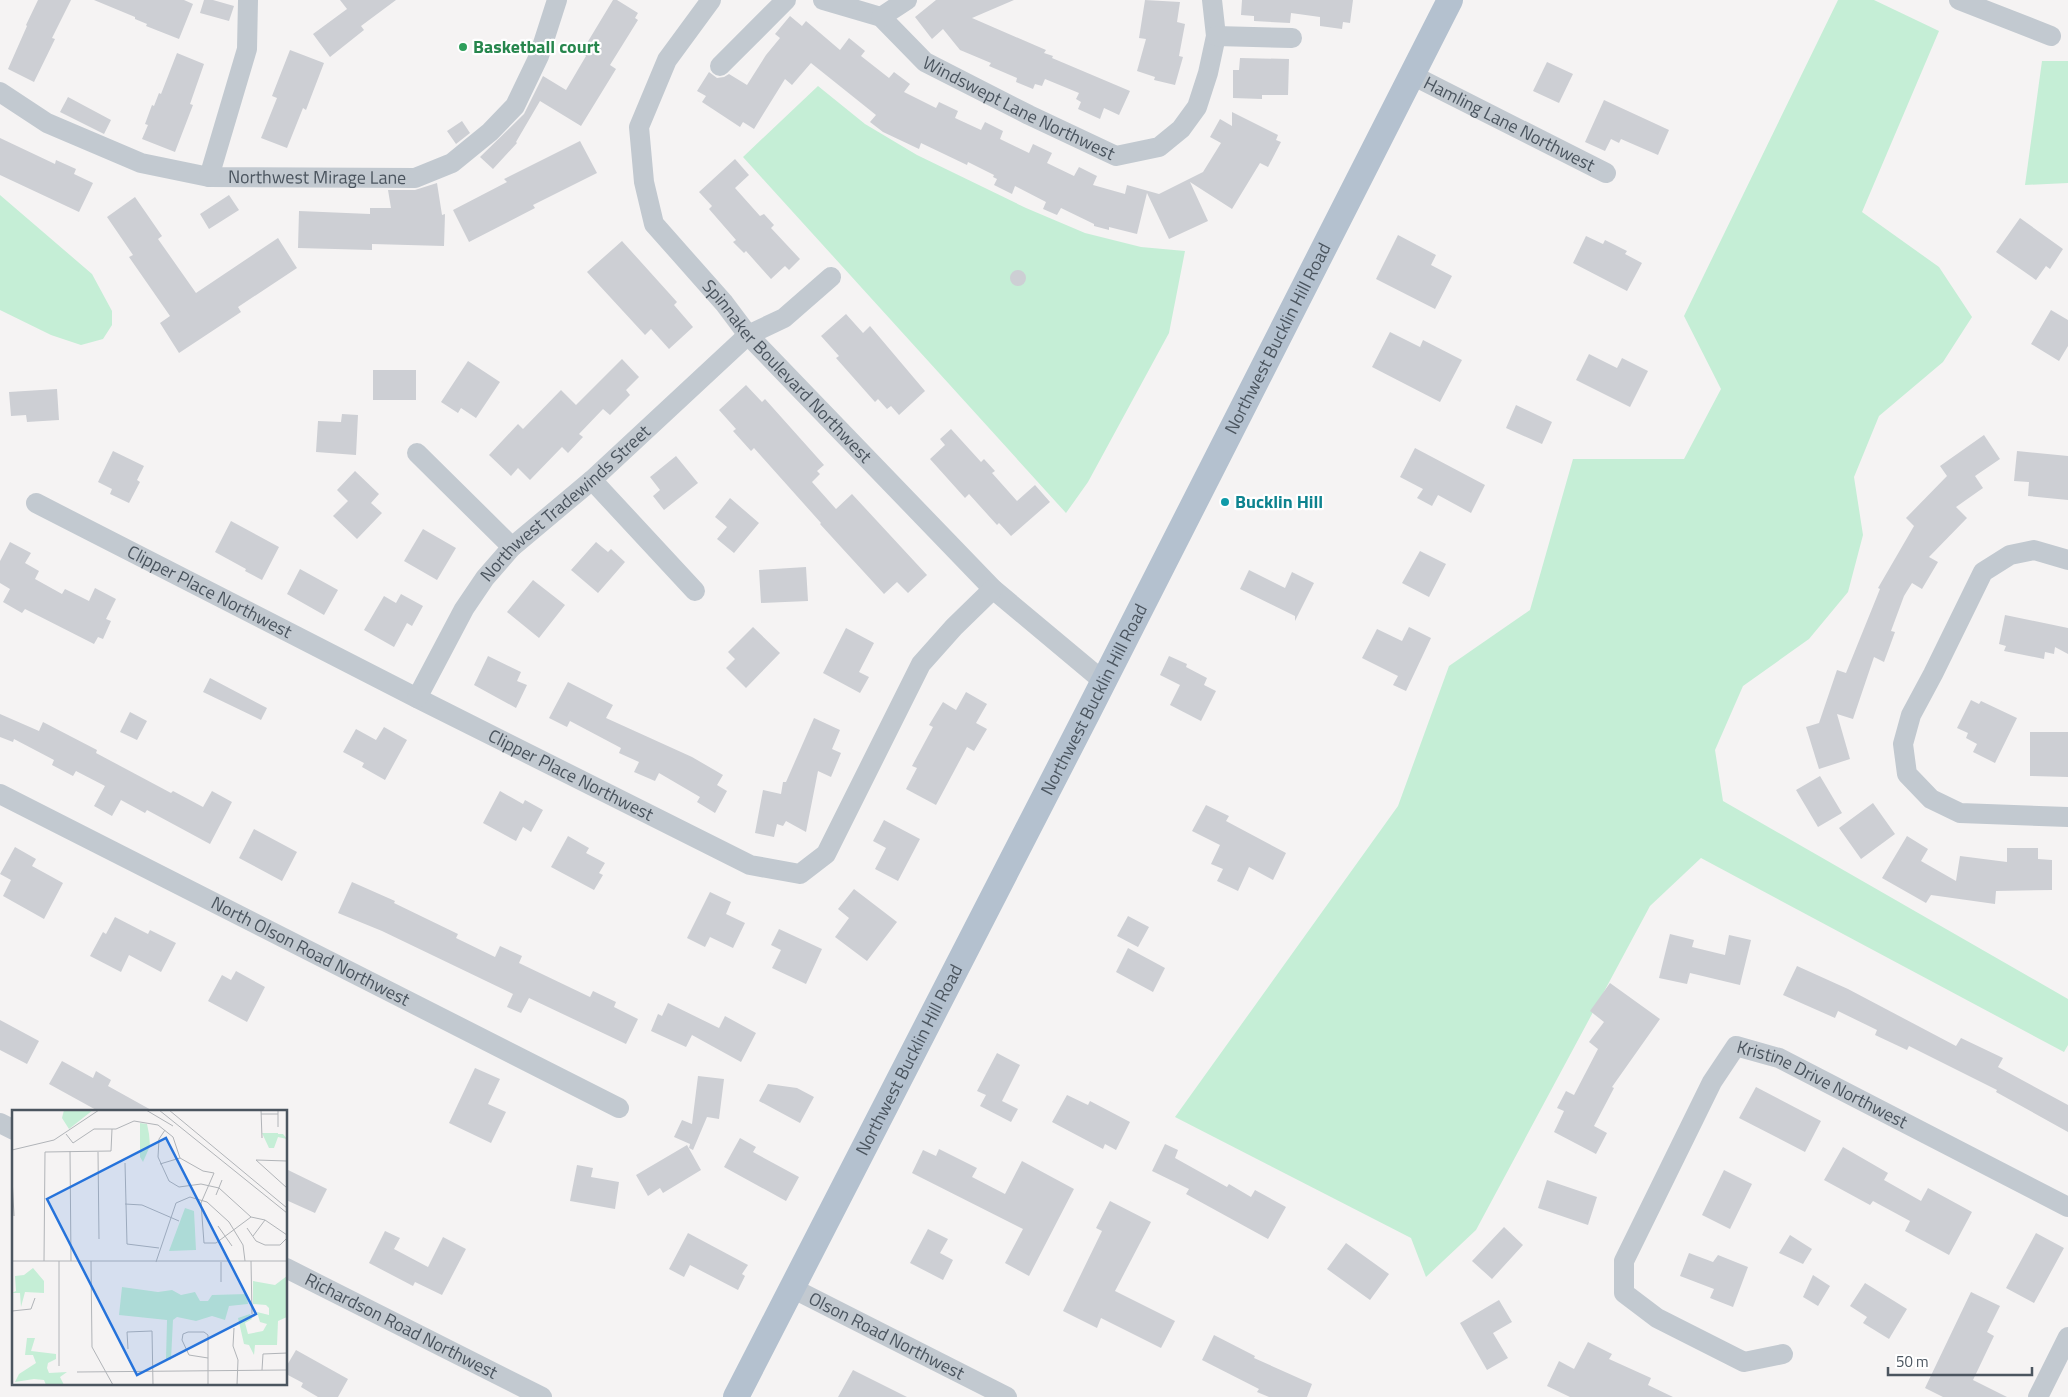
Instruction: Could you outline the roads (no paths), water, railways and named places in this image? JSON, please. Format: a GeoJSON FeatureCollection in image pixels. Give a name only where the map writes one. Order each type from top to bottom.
{"type":"FeatureCollection","features":[{"type":"Feature","properties":{"kind":"main road","name":"Northwest Bucklin Hill Road"},"geometry":{"type":"LineString","coordinates":[[736,1397],[1450,0]]}},
{"type":"Feature","properties":{"kind":"street"},"geometry":{"type":"LineString","coordinates":[[208,177],[247,49],[248,0]]}},
{"type":"Feature","properties":{"kind":"street","name":"Northwest Mirage Lane"},"geometry":{"type":"LineString","coordinates":[[0,92],[46,123],[141,163],[208,177],[415,178],[452,163],[490,132],[515,106],[539,56],[557,0]]}},
{"type":"Feature","properties":{"kind":"street","name":"Spinnaker Boulevard Northwest"},"geometry":{"type":"LineString","coordinates":[[711,0],[667,60],[640,127],[644,182],[654,224],[724,303],[748,335],[993,588],[1103,681]]}},
{"type":"Feature","properties":{"kind":"street"},"geometry":{"type":"LineString","coordinates":[[720,66],[786,0]]}},
{"type":"Feature","properties":{"kind":"street","name":"Windswept Lane Northwest"},"geometry":{"type":"LineString","coordinates":[[823,0],[881,17],[925,62],[1029,115],[1116,156],[1159,147],[1181,130],[1197,107],[1208,73],[1216,36],[1212,0]]}},
{"type":"Feature","properties":{"kind":"street"},"geometry":{"type":"LineString","coordinates":[[881,17],[907,0]]}},
{"type":"Feature","properties":{"kind":"street"},"geometry":{"type":"LineString","coordinates":[[1959,0],[2050,36]]}},
{"type":"Feature","properties":{"kind":"street"},"geometry":{"type":"LineString","coordinates":[[1216,36],[1292,38]]}},
{"type":"Feature","properties":{"kind":"street","name":"Hamling Lane Northwest"},"geometry":{"type":"LineString","coordinates":[[1412,75],[1606,173]]}},
{"type":"Feature","properties":{"kind":"street","name":"Northwest Tradewinds Street"},"geometry":{"type":"LineString","coordinates":[[418,698],[464,609],[486,578],[512,547],[592,480],[748,335],[784,318],[831,277]]}},
{"type":"Feature","properties":{"kind":"street"},"geometry":{"type":"LineString","coordinates":[[417,453],[512,547]]}},
{"type":"Feature","properties":{"kind":"street"},"geometry":{"type":"LineString","coordinates":[[592,480],[695,591]]}},
{"type":"Feature","properties":{"kind":"street","name":"Clipper Place Northwest"},"geometry":{"type":"LineString","coordinates":[[36,504],[750,865],[800,874],[826,854],[921,664],[993,588]]}},
{"type":"Feature","properties":{"kind":"street"},"geometry":{"type":"LineString","coordinates":[[2068,560],[2034,550],[2010,555],[1983,572],[1934,674],[1911,715],[1902,744],[1908,774],[1931,799],[1960,813],[2068,817]]}},
{"type":"Feature","properties":{"kind":"street","name":"North Olson Road Northwest"},"geometry":{"type":"LineString","coordinates":[[0,794],[618,1108]]}},
{"type":"Feature","properties":{"kind":"street","name":"Kristine Drive Northwest"},"geometry":{"type":"LineString","coordinates":[[1783,1354],[1744,1362],[1657,1318],[1624,1293],[1624,1261],[1712,1082],[1736,1046],[1779,1058],[2068,1207]]}},
{"type":"Feature","properties":{"kind":"street"},"geometry":{"type":"LineString","coordinates":[[0,1123],[12,1129]]}},
{"type":"Feature","properties":{"kind":"street","name":"Richardson Road Northwest"},"geometry":{"type":"LineString","coordinates":[[288,1269],[542,1397]]}},
{"type":"Feature","properties":{"kind":"street","name":"Olson Road Northwest"},"geometry":{"type":"LineString","coordinates":[[792,1288],[1007,1397]]}},
{"type":"Feature","properties":{"kind":"street"},"geometry":{"type":"LineString","coordinates":[[2038,1397],[2068,1337]]}},
{"type":"Feature","properties":{"kind":"place","name":"Basketball court"},"geometry":{"type":"Point","coordinates":[463,47]}},
{"type":"Feature","properties":{"kind":"place","name":"Bucklin Hill"},"geometry":{"type":"Point","coordinates":[1225,502]}}]}
